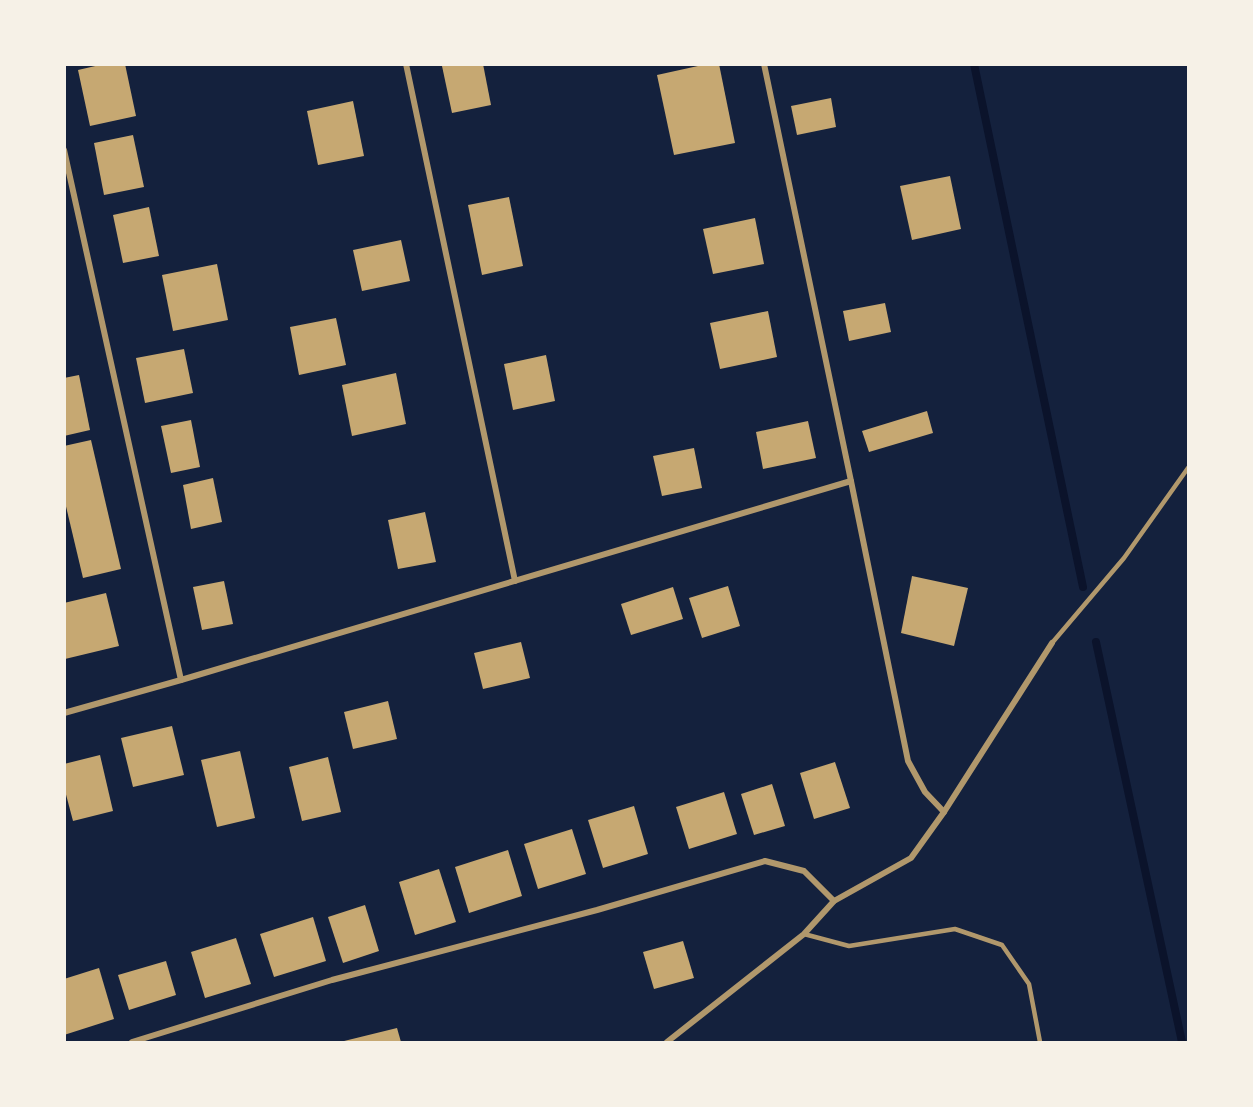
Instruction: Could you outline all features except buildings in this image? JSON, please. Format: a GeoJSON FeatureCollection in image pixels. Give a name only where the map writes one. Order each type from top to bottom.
{"type":"FeatureCollection","features":[{"type":"Feature","properties":{"kind":"street"},"geometry":{"type":"LineString","coordinates":[[406,64],[516,581]]}},
{"type":"Feature","properties":{"kind":"street"},"geometry":{"type":"LineString","coordinates":[[764,64],[908,761],[925,792],[944,812]]}},
{"type":"Feature","properties":{"kind":"street"},"geometry":{"type":"LineString","coordinates":[[64,150],[181,680]]}},
{"type":"Feature","properties":{"kind":"street"},"geometry":{"type":"LineString","coordinates":[[64,712],[181,680],[851,482]]}},
{"type":"Feature","properties":{"kind":"street"},"geometry":{"type":"LineString","coordinates":[[667,1042],[804,934],[834,901],[910,858],[944,812],[1052,643]]}},
{"type":"Feature","properties":{"kind":"street"},"geometry":{"type":"LineString","coordinates":[[132,1042],[332,980],[597,910],[765,861],[804,871],[834,901]]}},
{"type":"Feature","properties":{"kind":"lane"},"geometry":{"type":"LineString","coordinates":[[1052,643],[1124,558],[1188,468]]}},
{"type":"Feature","properties":{"kind":"lane"},"geometry":{"type":"LineString","coordinates":[[804,934],[849,946],[955,929],[1002,945],[1029,984],[1040,1042]]}},
{"type":"Feature","properties":{"kind":"waterway"},"geometry":{"type":"LineString","coordinates":[[974,64],[1083,587]]}},
{"type":"Feature","properties":{"kind":"waterway"},"geometry":{"type":"LineString","coordinates":[[1096,642],[1182,1042]]}}]}
